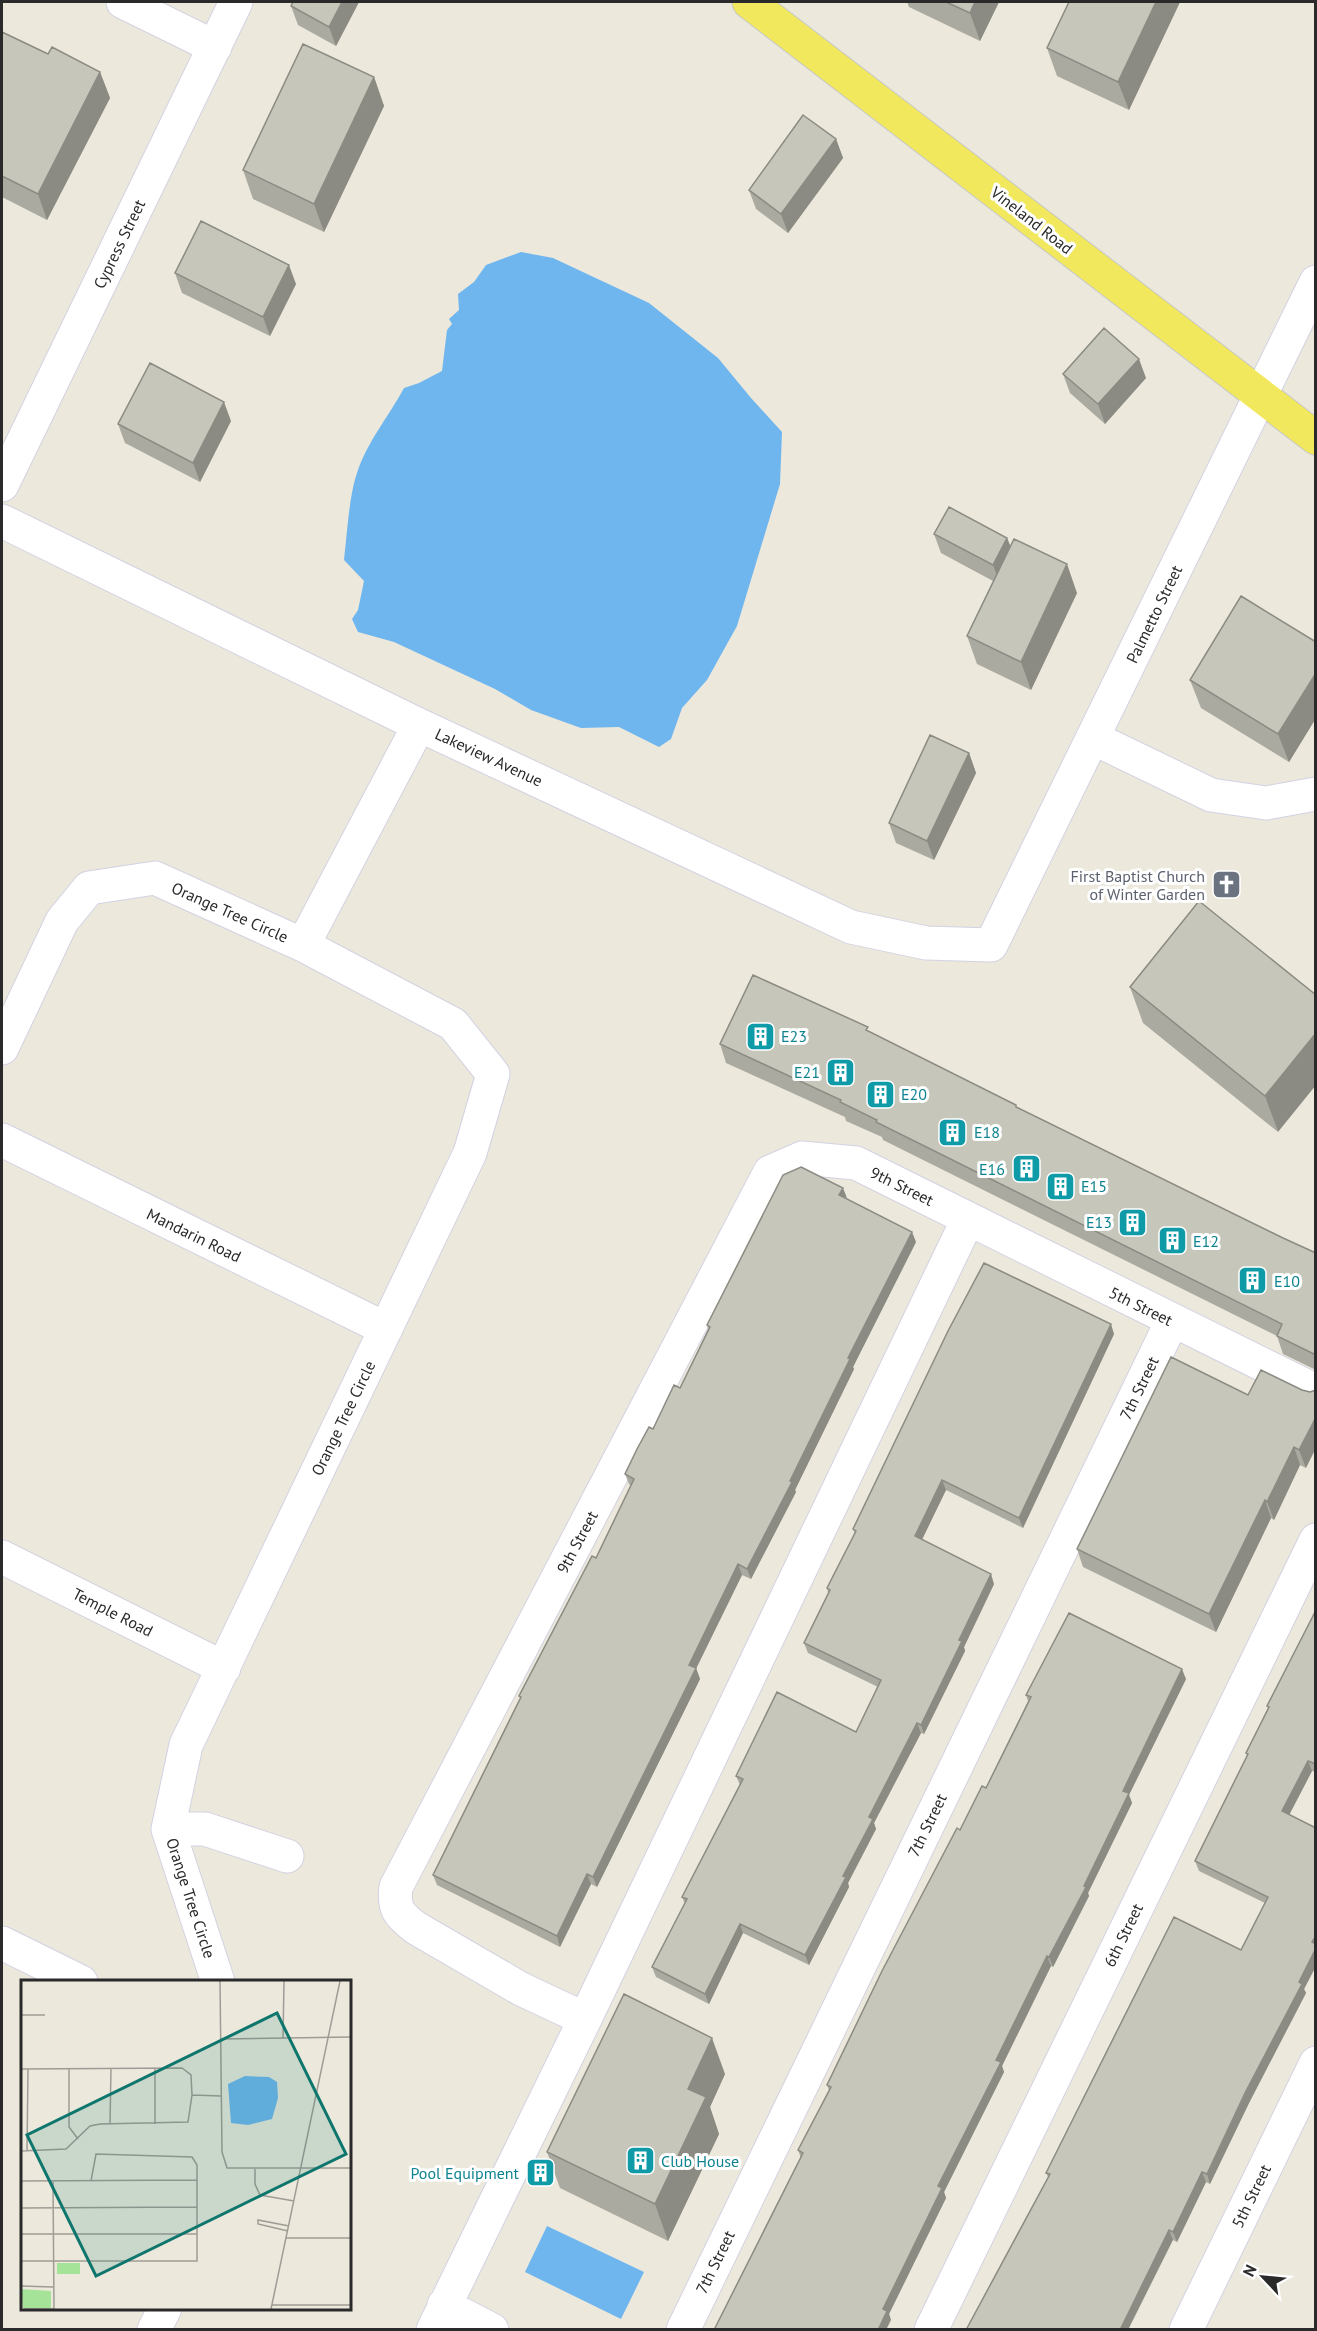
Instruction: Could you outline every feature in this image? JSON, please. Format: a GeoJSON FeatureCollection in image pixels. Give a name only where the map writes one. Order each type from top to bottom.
{"type":"FeatureCollection","features":[{"type":"Feature","properties":{"kind":"main road","name":"Vineland Road"},"geometry":{"type":"LineString","coordinates":[[749,2],[1316,438]]}},
{"type":"Feature","properties":{"kind":"street"},"geometry":{"type":"LineString","coordinates":[[123,2],[215,47]]}},
{"type":"Feature","properties":{"kind":"street","name":"Cypress Street"},"geometry":{"type":"LineString","coordinates":[[2,485],[236,2]]}},
{"type":"Feature","properties":{"kind":"street","name":"Palmetto Street"},"geometry":{"type":"LineString","coordinates":[[991,945],[1316,282]]}},
{"type":"Feature","properties":{"kind":"street","name":"Lakeview Avenue"},"geometry":{"type":"LineString","coordinates":[[2,521],[420,724],[851,927],[926,943],[991,945]]}},
{"type":"Feature","properties":{"kind":"street","name":"Orange Tree Circle"},"geometry":{"type":"LineString","coordinates":[[303,945],[420,724]]}},
{"type":"Feature","properties":{"kind":"street"},"geometry":{"type":"LineString","coordinates":[[1093,738],[1211,795],[1266,803],[1316,794]]}},
{"type":"Feature","properties":{"kind":"street","name":"Orange Tree Circle"},"geometry":{"type":"LineString","coordinates":[[2,1048],[63,921],[89,888],[155,878],[303,945],[453,1024],[493,1074],[470,1153],[186,1745],[168,1829],[206,1977]]}},
{"type":"Feature","properties":{"kind":"street","name":"Mandarin Road"},"geometry":{"type":"LineString","coordinates":[[2,1140],[386,1329]]}},
{"type":"Feature","properties":{"kind":"street","name":"9th Street"},"geometry":{"type":"LineString","coordinates":[[585,2019],[521,1989],[416,1928],[400,1916],[394,1900],[396,1887],[770,1173],[802,1158],[856,1163],[968,1219]]}},
{"type":"Feature","properties":{"kind":"street"},"geometry":{"type":"LineString","coordinates":[[492,2330],[438,2318],[585,2019],[968,1219]]}},
{"type":"Feature","properties":{"kind":"street","name":"5th Street"},"geometry":{"type":"LineString","coordinates":[[968,1219],[1316,1391]]}},
{"type":"Feature","properties":{"kind":"street","name":"7th Street"},"geometry":{"type":"LineString","coordinates":[[682,2330],[1172,1321]]}},
{"type":"Feature","properties":{"kind":"street","name":"6th Street"},"geometry":{"type":"LineString","coordinates":[[931,2330],[1316,1540]]}},
{"type":"Feature","properties":{"kind":"street","name":"Temple Road"},"geometry":{"type":"LineString","coordinates":[[2,1557],[224,1668]]}},
{"type":"Feature","properties":{"kind":"street"},"geometry":{"type":"LineString","coordinates":[[168,1829],[205,1829],[287,1856]]}},
{"type":"Feature","properties":{"kind":"street"},"geometry":{"type":"LineString","coordinates":[[2,1943],[77,1980]]}},
{"type":"Feature","properties":{"kind":"street","name":"5th Street"},"geometry":{"type":"LineString","coordinates":[[1186,2330],[1316,2063]]}},
{"type":"Feature","properties":{"kind":"street"},"geometry":{"type":"LineString","coordinates":[[154,2330],[164,2310]]}},
{"type":"Feature","properties":{"kind":"water"},"geometry":{"type":"Polygon","coordinates":[[[521,252],[553,258],[649,303],[718,358],[782,432],[780,484],[737,626],[707,680],[682,708],[671,739],[659,747],[619,727],[581,728],[531,710],[495,689],[394,642],[358,632],[352,619],[358,610],[364,581],[344,560],[352,493],[361,462],[404,388],[442,371],[447,330],[452,324],[449,319],[459,310],[458,294],[474,282],[486,265],[521,252]]]}},
{"type":"Feature","properties":{"kind":"water"},"geometry":{"type":"Polygon","coordinates":[[[547,2226],[644,2272],[621,2319],[525,2272],[547,2226]]]}},
{"type":"Feature","properties":{"kind":"building"},"geometry":{"type":"Polygon","coordinates":[[[293,2],[342,2],[329,27],[291,6],[293,2]]]}},
{"type":"Feature","properties":{"kind":"building"},"geometry":{"type":"Polygon","coordinates":[[[946,2],[975,2],[970,13],[946,2]]]}},
{"type":"Feature","properties":{"kind":"building"},"geometry":{"type":"Polygon","coordinates":[[[1069,2],[1156,2],[1118,82],[1047,48],[1069,2]]]}},
{"type":"Feature","properties":{"kind":"building"},"geometry":{"type":"Polygon","coordinates":[[[2,32],[48,54],[52,47],[100,72],[38,194],[2,176],[2,32]]]}},
{"type":"Feature","properties":{"kind":"building"},"geometry":{"type":"Polygon","coordinates":[[[303,44],[374,77],[314,204],[243,170],[303,44]]]}},
{"type":"Feature","properties":{"kind":"building"},"geometry":{"type":"Polygon","coordinates":[[[803,115],[836,139],[781,214],[749,190],[803,115]]]}},
{"type":"Feature","properties":{"kind":"building"},"geometry":{"type":"Polygon","coordinates":[[[201,221],[289,265],[263,317],[175,273],[201,221]]]}},
{"type":"Feature","properties":{"kind":"building"},"geometry":{"type":"Polygon","coordinates":[[[1104,328],[1139,359],[1098,404],[1063,374],[1104,328]]]}},
{"type":"Feature","properties":{"kind":"building"},"geometry":{"type":"Polygon","coordinates":[[[150,363],[224,402],[193,463],[118,424],[150,363]]]}},
{"type":"Feature","properties":{"kind":"building"},"geometry":{"type":"Polygon","coordinates":[[[949,507],[1007,538],[993,565],[934,534],[949,507]]]}},
{"type":"Feature","properties":{"kind":"building"},"geometry":{"type":"Polygon","coordinates":[[[1014,539],[1067,564],[1021,662],[967,636],[1014,539]]]}},
{"type":"Feature","properties":{"kind":"building"},"geometry":{"type":"Polygon","coordinates":[[[1241,596],[1316,642],[1316,673],[1278,734],[1190,680],[1241,596]]]}},
{"type":"Feature","properties":{"kind":"building"},"geometry":{"type":"Polygon","coordinates":[[[930,735],[969,753],[927,841],[889,823],[930,735]]]}},
{"type":"Feature","properties":{"kind":"building"},"geometry":{"type":"Polygon","coordinates":[[[1199,901],[1316,995],[1316,1033],[1265,1096],[1130,987],[1199,901]]]}},
{"type":"Feature","properties":{"kind":"building"},"geometry":{"type":"Polygon","coordinates":[[[753,975],[868,1027],[866,1030],[1016,1107],[1316,1253],[1316,1355],[1277,1336],[1282,1324],[876,1122],[877,1120],[840,1102],[841,1100],[720,1044],[753,975]]]}},
{"type":"Feature","properties":{"kind":"building"},"geometry":{"type":"Polygon","coordinates":[[[801,1167],[843,1188],[839,1195],[912,1232],[848,1358],[850,1359],[790,1481],[792,1482],[747,1569],[738,1564],[689,1665],[696,1668],[593,1877],[587,1874],[557,1936],[433,1875],[521,1697],[519,1696],[592,1556],[596,1558],[634,1479],[625,1474],[637,1449],[649,1427],[653,1429],[674,1385],[680,1388],[710,1327],[707,1325],[783,1175],[801,1167]]]}},
{"type":"Feature","properties":{"kind":"building"},"geometry":{"type":"Polygon","coordinates":[[[984,1263],[1111,1324],[1019,1518],[942,1480],[915,1536],[991,1574],[959,1640],[962,1641],[921,1725],[917,1723],[869,1817],[873,1819],[805,1955],[740,1924],[705,1994],[652,1967],[687,1899],[682,1897],[743,1779],[736,1776],[777,1692],[856,1732],[881,1680],[804,1643],[830,1590],[827,1588],[856,1531],[853,1529],[948,1331],[984,1263]]]}},
{"type":"Feature","properties":{"kind":"building"},"geometry":{"type":"Polygon","coordinates":[[[1171,1357],[1248,1395],[1261,1370],[1302,1390],[1310,1392],[1316,1390],[1316,1417],[1299,1450],[1294,1447],[1267,1502],[1265,1500],[1209,1614],[1077,1549],[1171,1357]]]}},
{"type":"Feature","properties":{"kind":"building"},"geometry":{"type":"Polygon","coordinates":[[[1316,1610],[1316,1764],[1308,1761],[1282,1811],[1316,1828],[1316,1936],[1312,1942],[1316,1944],[1316,1948],[1299,1982],[1302,1984],[1245,2093],[1207,2174],[1202,2172],[1173,2232],[1169,2230],[1120,2330],[966,2330],[1050,2174],[1046,2173],[1174,1917],[1241,1950],[1268,1897],[1195,1861],[1248,1754],[1246,1753],[1269,1707],[1267,1706],[1316,1610]]]}},
{"type":"Feature","properties":{"kind":"building"},"geometry":{"type":"Polygon","coordinates":[[[1069,1613],[1182,1669],[1123,1791],[1129,1793],[1084,1886],[1086,1887],[1049,1957],[1047,1956],[996,2060],[1001,2062],[938,2186],[942,2188],[883,2309],[887,2311],[878,2330],[714,2330],[803,2153],[798,2150],[831,2087],[827,2085],[882,1971],[957,1828],[960,1830],[982,1786],[986,1788],[1031,1697],[1026,1695],[1069,1613]]]}},
{"type":"Feature","properties":{"kind":"building","name":"Club House"},"geometry":{"type":"Polygon","coordinates":[[[624,1994],[712,2038],[688,2089],[706,2097],[655,2204],[547,2152],[624,1994]]]}},
{"type":"Feature","properties":{"kind":"place","name":"First Baptist Church of Winter Garden"},"geometry":{"type":"Point","coordinates":[1226,885]}},
{"type":"Feature","properties":{"kind":"place","name":"E23"},"geometry":{"type":"Point","coordinates":[760,1036]}},
{"type":"Feature","properties":{"kind":"place","name":"E21"},"geometry":{"type":"Point","coordinates":[841,1072]}},
{"type":"Feature","properties":{"kind":"place","name":"E20"},"geometry":{"type":"Point","coordinates":[880,1094]}},
{"type":"Feature","properties":{"kind":"place","name":"E18"},"geometry":{"type":"Point","coordinates":[953,1132]}},
{"type":"Feature","properties":{"kind":"place","name":"E16"},"geometry":{"type":"Point","coordinates":[1026,1169]}},
{"type":"Feature","properties":{"kind":"place","name":"E15"},"geometry":{"type":"Point","coordinates":[1060,1186]}},
{"type":"Feature","properties":{"kind":"place","name":"E13"},"geometry":{"type":"Point","coordinates":[1133,1222]}},
{"type":"Feature","properties":{"kind":"place","name":"E12"},"geometry":{"type":"Point","coordinates":[1172,1241]}},
{"type":"Feature","properties":{"kind":"place","name":"E10"},"geometry":{"type":"Point","coordinates":[1253,1281]}},
{"type":"Feature","properties":{"kind":"place","name":"Club House"},"geometry":{"type":"Point","coordinates":[640,2161]}},
{"type":"Feature","properties":{"kind":"place","name":"Pool Equipment"},"geometry":{"type":"Point","coordinates":[540,2173]}}]}
